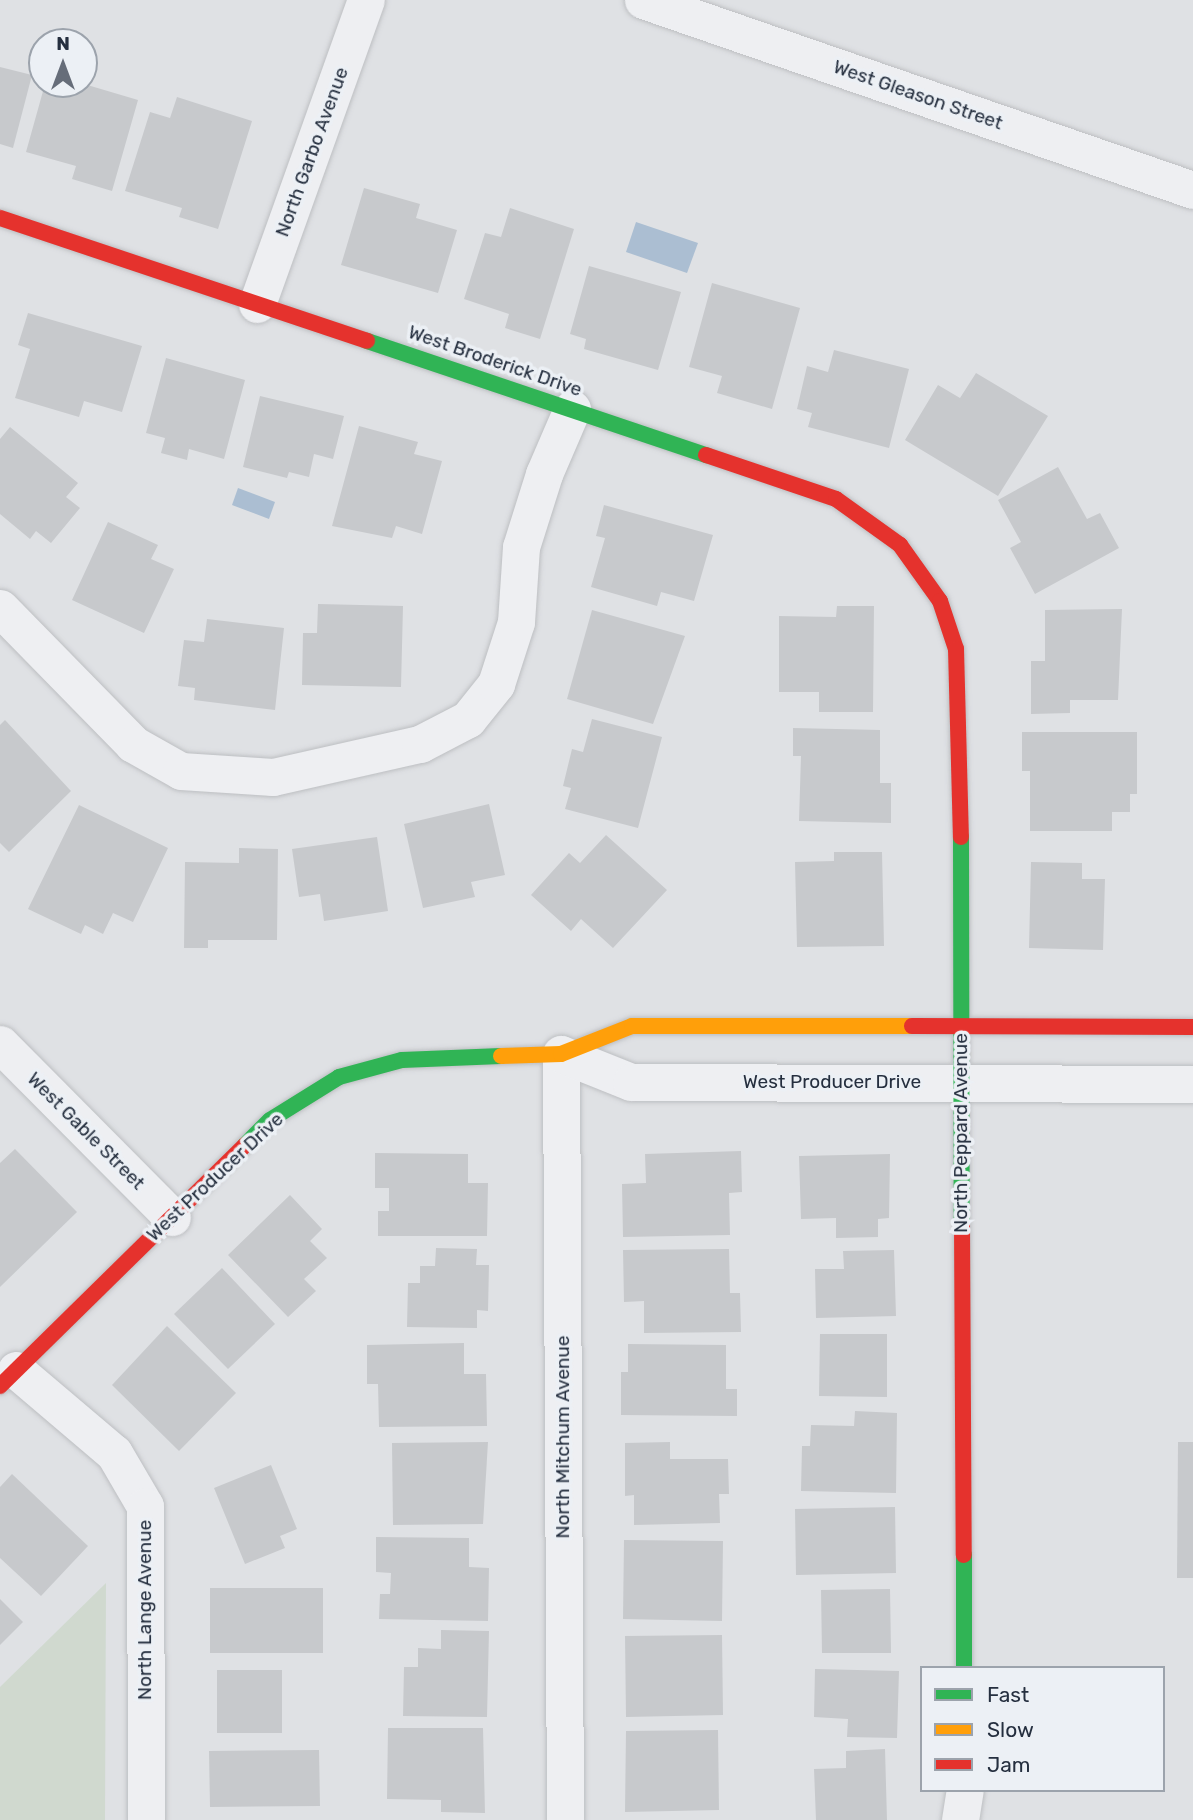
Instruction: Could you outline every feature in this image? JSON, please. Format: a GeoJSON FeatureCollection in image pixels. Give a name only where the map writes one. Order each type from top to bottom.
{"type":"FeatureCollection","features":[{"type":"Feature","properties":{"kind":"street","name":"North Garbo Avenue"},"geometry":{"type":"LineString","coordinates":[[257,304],[366,0]]}},
{"type":"Feature","properties":{"kind":"street","name":"West Gleason Street"},"geometry":{"type":"LineString","coordinates":[[643,0],[1193,190]]}},
{"type":"Feature","properties":{"kind":"street","name":"West Broderick Drive"},"geometry":{"type":"LineString","coordinates":[[0,218],[836,499],[900,544],[940,601]]}},
{"type":"Feature","properties":{"kind":"street"},"geometry":{"type":"LineString","coordinates":[[0,608],[133,744],[181,771],[273,777],[420,744],[468,719],[496,684],[516,622],[521,547],[544,474],[572,409]]}},
{"type":"Feature","properties":{"kind":"street","name":"North Peppard Avenue"},"geometry":{"type":"LineString","coordinates":[[940,601],[956,649],[960,706],[964,1666]]}},
{"type":"Feature","properties":{"kind":"street","name":"West Producer Drive"},"geometry":{"type":"LineString","coordinates":[[8,1378],[271,1120],[339,1077],[402,1059],[561,1054],[632,1026],[1193,1027]]}},
{"type":"Feature","properties":{"kind":"street","name":"West Gable Street"},"geometry":{"type":"LineString","coordinates":[[0,1044],[172,1217]]}},
{"type":"Feature","properties":{"kind":"street","name":"West Producer Drive"},"geometry":{"type":"LineString","coordinates":[[561,1054],[631,1082],[1193,1084]]}},
{"type":"Feature","properties":{"kind":"street","name":"North Mitchum Avenue"},"geometry":{"type":"LineString","coordinates":[[561,1054],[565,1820]]}},
{"type":"Feature","properties":{"kind":"street","name":"North Lange Avenue"},"geometry":{"type":"LineString","coordinates":[[8,1378],[114,1452],[145,1506],[146,1820]]}},
{"type":"Feature","properties":{"kind":"street"},"geometry":{"type":"LineString","coordinates":[[960,1820],[965,1792]]}},
{"type":"Feature","properties":{"kind":"shaded area"},"geometry":{"type":"Polygon","coordinates":[[[106,1583],[105,1820],[0,1820],[0,1687],[106,1583]]]}},
{"type":"Feature","properties":{"kind":"water"},"geometry":{"type":"Polygon","coordinates":[[[636,222],[698,243],[687,273],[626,252],[636,222]]]}},
{"type":"Feature","properties":{"kind":"water"},"geometry":{"type":"Polygon","coordinates":[[[238,488],[275,502],[269,519],[232,505],[238,488]]]}},
{"type":"Feature","properties":{"kind":"building"},"geometry":{"type":"Polygon","coordinates":[[[0,67],[28,74],[28,90],[13,148],[0,144],[0,67]]]}},
{"type":"Feature","properties":{"kind":"building"},"geometry":{"type":"Polygon","coordinates":[[[98,88],[138,100],[112,191],[72,179],[76,166],[26,152],[41,98],[98,98],[98,88]]]}},
{"type":"Feature","properties":{"kind":"building"},"geometry":{"type":"Polygon","coordinates":[[[177,97],[252,121],[218,229],[179,217],[182,208],[125,191],[150,112],[170,118],[177,97]]]}},
{"type":"Feature","properties":{"kind":"building"},"geometry":{"type":"Polygon","coordinates":[[[364,188],[420,204],[416,218],[457,230],[438,293],[341,265],[364,188]]]}},
{"type":"Feature","properties":{"kind":"building"},"geometry":{"type":"Polygon","coordinates":[[[510,208],[574,229],[540,339],[505,328],[509,314],[464,299],[485,233],[501,237],[510,208]]]}},
{"type":"Feature","properties":{"kind":"building"},"geometry":{"type":"Polygon","coordinates":[[[589,266],[681,292],[658,370],[584,349],[586,339],[570,334],[589,266]]]}},
{"type":"Feature","properties":{"kind":"building"},"geometry":{"type":"Polygon","coordinates":[[[712,283],[800,308],[772,409],[717,393],[722,376],[689,367],[712,283]]]}},
{"type":"Feature","properties":{"kind":"building"},"geometry":{"type":"Polygon","coordinates":[[[28,313],[142,346],[122,412],[84,401],[79,417],[15,398],[30,349],[18,345],[28,313]]]}},
{"type":"Feature","properties":{"kind":"building"},"geometry":{"type":"Polygon","coordinates":[[[834,350],[909,369],[889,448],[808,427],[812,413],[797,409],[807,366],[828,372],[834,350]]]}},
{"type":"Feature","properties":{"kind":"building"},"geometry":{"type":"Polygon","coordinates":[[[166,358],[245,380],[224,459],[189,449],[187,460],[161,453],[165,438],[146,433],[166,358]]]}},
{"type":"Feature","properties":{"kind":"building"},"geometry":{"type":"Polygon","coordinates":[[[976,373],[1048,416],[998,496],[905,440],[938,385],[960,398],[976,373]]]}},
{"type":"Feature","properties":{"kind":"building"},"geometry":{"type":"Polygon","coordinates":[[[260,396],[344,416],[333,459],[314,454],[309,477],[289,472],[287,478],[243,467],[260,396]]]}},
{"type":"Feature","properties":{"kind":"building"},"geometry":{"type":"Polygon","coordinates":[[[359,426],[418,442],[414,454],[442,461],[422,534],[396,526],[392,538],[332,526],[359,426]]]}},
{"type":"Feature","properties":{"kind":"building"},"geometry":{"type":"Polygon","coordinates":[[[10,427],[78,483],[66,497],[80,508],[51,543],[36,531],[30,539],[0,514],[0,439],[10,427]]]}},
{"type":"Feature","properties":{"kind":"building"},"geometry":{"type":"Polygon","coordinates":[[[1058,467],[1087,519],[1100,513],[1119,548],[1035,594],[1010,548],[1021,542],[998,500],[1058,467]]]}},
{"type":"Feature","properties":{"kind":"building"},"geometry":{"type":"Polygon","coordinates":[[[604,505],[713,535],[694,601],[661,592],[657,606],[591,587],[605,538],[596,536],[604,505]]]}},
{"type":"Feature","properties":{"kind":"building"},"geometry":{"type":"Polygon","coordinates":[[[108,522],[158,545],[151,559],[174,569],[144,633],[72,600],[108,522]]]}},
{"type":"Feature","properties":{"kind":"building"},"geometry":{"type":"Polygon","coordinates":[[[318,604],[403,606],[401,687],[302,685],[303,633],[317,633],[318,604]]]}},
{"type":"Feature","properties":{"kind":"building"},"geometry":{"type":"Polygon","coordinates":[[[837,606],[874,606],[873,712],[819,712],[819,692],[779,692],[779,616],[836,617],[837,606]]]}},
{"type":"Feature","properties":{"kind":"building"},"geometry":{"type":"Polygon","coordinates":[[[1122,609],[1118,700],[1070,700],[1070,713],[1031,714],[1031,661],[1045,661],[1045,610],[1122,609]]]}},
{"type":"Feature","properties":{"kind":"building"},"geometry":{"type":"Polygon","coordinates":[[[592,610],[685,636],[653,724],[567,699],[592,610]]]}},
{"type":"Feature","properties":{"kind":"building"},"geometry":{"type":"Polygon","coordinates":[[[207,619],[284,628],[275,710],[194,700],[195,688],[178,686],[184,640],[204,642],[207,619]]]}},
{"type":"Feature","properties":{"kind":"building"},"geometry":{"type":"Polygon","coordinates":[[[592,719],[662,737],[638,828],[565,809],[571,788],[563,786],[572,749],[583,752],[592,719]]]}},
{"type":"Feature","properties":{"kind":"building"},"geometry":{"type":"Polygon","coordinates":[[[5,720],[71,791],[9,852],[0,843],[0,725],[5,720]]]}},
{"type":"Feature","properties":{"kind":"building"},"geometry":{"type":"Polygon","coordinates":[[[793,728],[880,730],[880,783],[891,783],[891,823],[799,821],[801,756],[793,756],[793,728]]]}},
{"type":"Feature","properties":{"kind":"building"},"geometry":{"type":"Polygon","coordinates":[[[1022,732],[1137,732],[1137,794],[1130,794],[1130,812],[1112,812],[1112,831],[1030,831],[1030,771],[1022,771],[1022,732]]]}},
{"type":"Feature","properties":{"kind":"building"},"geometry":{"type":"Polygon","coordinates":[[[489,804],[505,875],[471,882],[475,897],[423,908],[404,824],[489,804]]]}},
{"type":"Feature","properties":{"kind":"building"},"geometry":{"type":"Polygon","coordinates":[[[79,805],[168,848],[133,922],[113,913],[103,934],[85,925],[81,934],[28,909],[79,805]]]}},
{"type":"Feature","properties":{"kind":"building"},"geometry":{"type":"Polygon","coordinates":[[[606,835],[667,890],[613,948],[581,919],[571,931],[531,895],[569,853],[580,863],[606,835]]]}},
{"type":"Feature","properties":{"kind":"building"},"geometry":{"type":"Polygon","coordinates":[[[377,837],[388,911],[324,921],[320,894],[299,897],[292,849],[377,837]]]}},
{"type":"Feature","properties":{"kind":"building"},"geometry":{"type":"Polygon","coordinates":[[[239,848],[278,849],[277,940],[208,940],[208,948],[184,948],[185,862],[239,863],[239,848]]]}},
{"type":"Feature","properties":{"kind":"building"},"geometry":{"type":"Polygon","coordinates":[[[834,852],[882,852],[884,946],[797,947],[795,862],[834,861],[834,852]]]}},
{"type":"Feature","properties":{"kind":"building"},"geometry":{"type":"Polygon","coordinates":[[[1031,862],[1082,863],[1082,879],[1105,879],[1103,950],[1029,948],[1031,862]]]}},
{"type":"Feature","properties":{"kind":"building"},"geometry":{"type":"Polygon","coordinates":[[[15,1149],[77,1212],[0,1287],[0,1163],[15,1149]]]}},
{"type":"Feature","properties":{"kind":"building"},"geometry":{"type":"Polygon","coordinates":[[[741,1151],[742,1192],[729,1193],[730,1235],[623,1237],[622,1184],[646,1183],[645,1154],[741,1151]]]}},
{"type":"Feature","properties":{"kind":"building"},"geometry":{"type":"Polygon","coordinates":[[[375,1153],[468,1154],[468,1183],[488,1183],[487,1236],[378,1236],[378,1211],[389,1211],[389,1188],[375,1188],[375,1153]]]}},
{"type":"Feature","properties":{"kind":"building"},"geometry":{"type":"Polygon","coordinates":[[[890,1154],[889,1218],[878,1219],[878,1237],[836,1238],[836,1218],[801,1219],[799,1156],[890,1154]]]}},
{"type":"Feature","properties":{"kind":"building"},"geometry":{"type":"Polygon","coordinates":[[[290,1195],[322,1229],[310,1241],[327,1258],[304,1279],[316,1291],[288,1317],[228,1255],[290,1195]]]}},
{"type":"Feature","properties":{"kind":"building"},"geometry":{"type":"Polygon","coordinates":[[[436,1248],[477,1249],[476,1265],[489,1265],[488,1311],[477,1310],[477,1328],[407,1327],[408,1283],[420,1283],[420,1266],[435,1266],[436,1248]]]}},
{"type":"Feature","properties":{"kind":"building"},"geometry":{"type":"Polygon","coordinates":[[[729,1249],[730,1293],[740,1293],[741,1332],[644,1333],[644,1301],[624,1302],[623,1250],[729,1249]]]}},
{"type":"Feature","properties":{"kind":"building"},"geometry":{"type":"Polygon","coordinates":[[[894,1250],[896,1316],[816,1318],[815,1269],[844,1269],[843,1251],[894,1250]]]}},
{"type":"Feature","properties":{"kind":"building"},"geometry":{"type":"Polygon","coordinates":[[[222,1268],[275,1324],[228,1369],[174,1314],[222,1268]]]}},
{"type":"Feature","properties":{"kind":"building"},"geometry":{"type":"Polygon","coordinates":[[[167,1326],[236,1393],[179,1451],[112,1385],[167,1326]]]}},
{"type":"Feature","properties":{"kind":"building"},"geometry":{"type":"Polygon","coordinates":[[[820,1334],[887,1334],[887,1397],[819,1396],[820,1334]]]}},
{"type":"Feature","properties":{"kind":"building"},"geometry":{"type":"Polygon","coordinates":[[[464,1343],[464,1374],[486,1374],[487,1426],[379,1427],[378,1384],[367,1384],[367,1345],[464,1343]]]}},
{"type":"Feature","properties":{"kind":"building"},"geometry":{"type":"Polygon","coordinates":[[[628,1344],[726,1345],[726,1389],[737,1389],[737,1416],[621,1415],[621,1372],[628,1372],[628,1344]]]}},
{"type":"Feature","properties":{"kind":"building"},"geometry":{"type":"Polygon","coordinates":[[[855,1411],[897,1413],[896,1493],[801,1491],[802,1446],[810,1446],[811,1425],[854,1426],[855,1411]]]}},
{"type":"Feature","properties":{"kind":"building"},"geometry":{"type":"Polygon","coordinates":[[[488,1442],[483,1524],[393,1525],[392,1443],[488,1442]]]}},
{"type":"Feature","properties":{"kind":"building"},"geometry":{"type":"Polygon","coordinates":[[[670,1442],[670,1459],[728,1459],[729,1494],[719,1494],[720,1523],[634,1525],[634,1495],[625,1496],[625,1443],[670,1442]]]}},
{"type":"Feature","properties":{"kind":"building"},"geometry":{"type":"Polygon","coordinates":[[[1178,1442],[1193,1442],[1193,1578],[1177,1578],[1178,1442]]]}},
{"type":"Feature","properties":{"kind":"building"},"geometry":{"type":"Polygon","coordinates":[[[271,1465],[297,1529],[280,1536],[285,1548],[245,1564],[214,1488],[271,1465]]]}},
{"type":"Feature","properties":{"kind":"building"},"geometry":{"type":"Polygon","coordinates":[[[12,1474],[88,1546],[41,1596],[0,1558],[0,1487],[12,1474]]]}},
{"type":"Feature","properties":{"kind":"building"},"geometry":{"type":"Polygon","coordinates":[[[895,1507],[896,1573],[796,1575],[795,1509],[895,1507]]]}},
{"type":"Feature","properties":{"kind":"building"},"geometry":{"type":"Polygon","coordinates":[[[376,1537],[469,1538],[469,1567],[489,1568],[488,1621],[379,1619],[380,1594],[390,1594],[391,1573],[376,1572],[376,1537]]]}},
{"type":"Feature","properties":{"kind":"building"},"geometry":{"type":"Polygon","coordinates":[[[624,1540],[723,1541],[722,1621],[623,1619],[624,1540]]]}},
{"type":"Feature","properties":{"kind":"building"},"geometry":{"type":"Polygon","coordinates":[[[210,1588],[323,1588],[323,1653],[210,1653],[210,1588]]]}},
{"type":"Feature","properties":{"kind":"building"},"geometry":{"type":"Polygon","coordinates":[[[890,1589],[891,1653],[822,1653],[821,1590],[890,1589]]]}},
{"type":"Feature","properties":{"kind":"building"},"geometry":{"type":"Polygon","coordinates":[[[0,1599],[23,1622],[0,1645],[0,1599]]]}},
{"type":"Feature","properties":{"kind":"building"},"geometry":{"type":"Polygon","coordinates":[[[441,1630],[489,1631],[487,1717],[403,1716],[404,1667],[418,1667],[418,1648],[441,1649],[441,1630]]]}},
{"type":"Feature","properties":{"kind":"building"},"geometry":{"type":"Polygon","coordinates":[[[722,1635],[723,1715],[626,1717],[625,1636],[722,1635]]]}},
{"type":"Feature","properties":{"kind":"building"},"geometry":{"type":"Polygon","coordinates":[[[815,1669],[899,1671],[897,1738],[847,1737],[848,1719],[814,1717],[815,1669]]]}},
{"type":"Feature","properties":{"kind":"building"},"geometry":{"type":"Polygon","coordinates":[[[217,1670],[282,1670],[282,1733],[217,1733],[217,1670]]]}},
{"type":"Feature","properties":{"kind":"building"},"geometry":{"type":"Polygon","coordinates":[[[388,1728],[483,1728],[485,1813],[441,1812],[441,1800],[387,1799],[388,1728]]]}},
{"type":"Feature","properties":{"kind":"building"},"geometry":{"type":"Polygon","coordinates":[[[718,1730],[719,1810],[625,1812],[626,1731],[718,1730]]]}},
{"type":"Feature","properties":{"kind":"building"},"geometry":{"type":"Polygon","coordinates":[[[885,1749],[887,1820],[816,1820],[814,1769],[846,1768],[846,1751],[885,1749]]]}},
{"type":"Feature","properties":{"kind":"building"},"geometry":{"type":"Polygon","coordinates":[[[319,1750],[320,1806],[210,1807],[209,1751],[319,1750]]]}},
{"type":"Feature","properties":{"kind":"traffic: fast"},"geometry":{"type":"LineString","coordinates":[[367,341],[706,455]]}},
{"type":"Feature","properties":{"kind":"traffic: fast"},"geometry":{"type":"LineString","coordinates":[[961,837],[962,1224]]}},
{"type":"Feature","properties":{"kind":"traffic: fast"},"geometry":{"type":"LineString","coordinates":[[245,1145],[270,1120],[339,1077],[402,1060],[501,1056]]}},
{"type":"Feature","properties":{"kind":"traffic: fast"},"geometry":{"type":"LineString","coordinates":[[964,1555],[964,1666]]}},
{"type":"Feature","properties":{"kind":"traffic: slow"},"geometry":{"type":"LineString","coordinates":[[501,1056],[561,1054],[632,1026],[912,1026]]}},
{"type":"Feature","properties":{"kind":"traffic: jam"},"geometry":{"type":"LineString","coordinates":[[0,218],[367,341]]}},
{"type":"Feature","properties":{"kind":"traffic: jam"},"geometry":{"type":"LineString","coordinates":[[706,455],[836,499],[900,545],[940,601],[956,649],[961,837]]}},
{"type":"Feature","properties":{"kind":"traffic: jam"},"geometry":{"type":"LineString","coordinates":[[912,1026],[1193,1027]]}},
{"type":"Feature","properties":{"kind":"traffic: jam"},"geometry":{"type":"LineString","coordinates":[[0,1386],[245,1145]]}},
{"type":"Feature","properties":{"kind":"traffic: jam"},"geometry":{"type":"LineString","coordinates":[[962,1224],[964,1555]]}}]}
